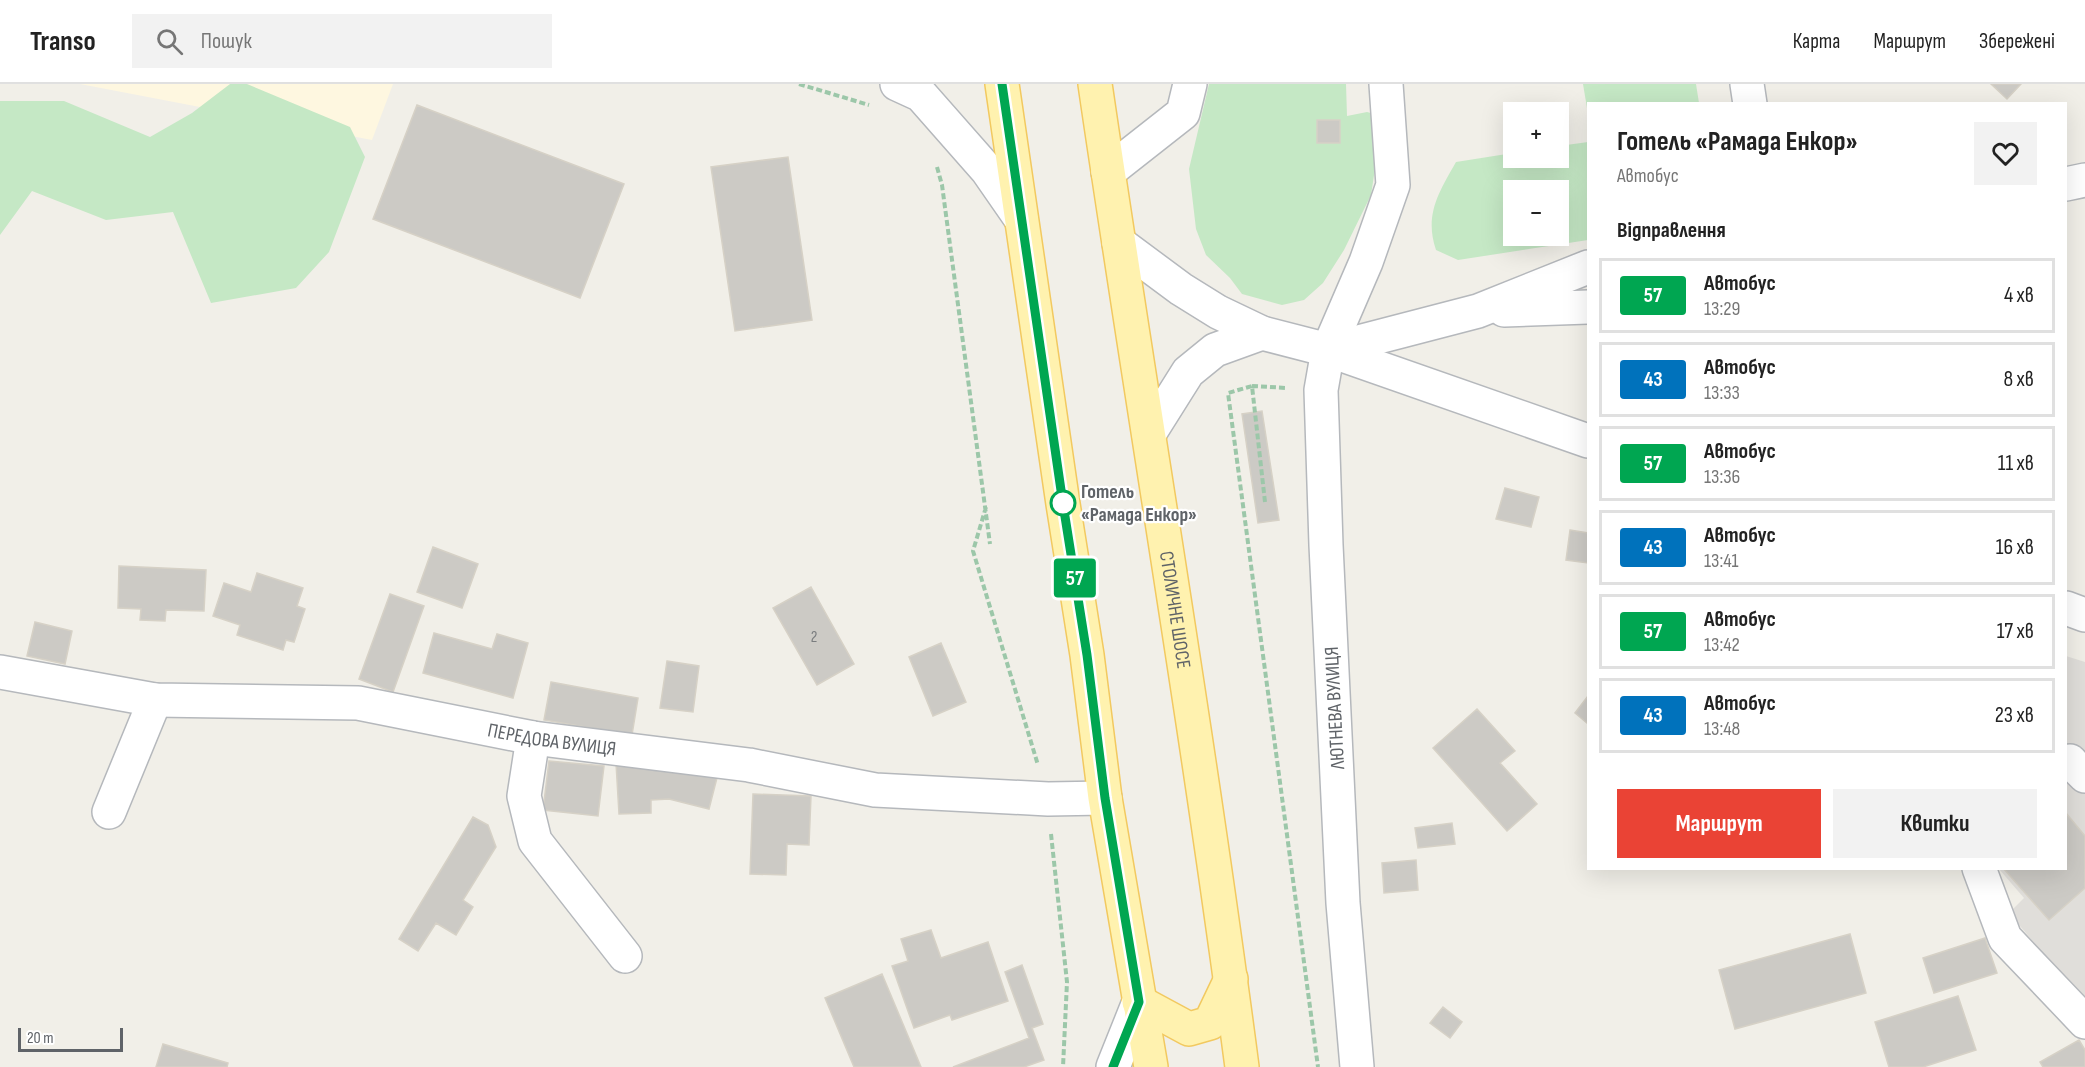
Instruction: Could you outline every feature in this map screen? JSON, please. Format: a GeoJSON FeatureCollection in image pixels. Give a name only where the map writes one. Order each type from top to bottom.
{"type":"FeatureCollection","features":[{"type":"Feature","properties":{"kind":"main road"},"geometry":{"type":"LineString","coordinates":[[1002,84],[1087,655],[1105,798],[1151,1067]]}},
{"type":"Feature","properties":{"kind":"main road","name":"СТОЛИЧНЕ ШОСЕ"},"geometry":{"type":"LineString","coordinates":[[1095,84],[1231,979],[1242,1067]]}},
{"type":"Feature","properties":{"kind":"main road"},"geometry":{"type":"LineString","coordinates":[[1139,1002],[1189,1029],[1210,1023],[1231,979]]}},
{"type":"Feature","properties":{"kind":"street"},"geometry":{"type":"LineString","coordinates":[[897,84],[921,95],[987,170],[1021,219]]}},
{"type":"Feature","properties":{"kind":"street"},"geometry":{"type":"LineString","coordinates":[[1108,172],[1183,113],[1190,84]]}},
{"type":"Feature","properties":{"kind":"street","name":"ЛЮТНЕВА ВУЛИЦЯ"},"geometry":{"type":"LineString","coordinates":[[1357,1067],[1343,903],[1321,390],[1328,350],[1366,262],[1393,185],[1386,84]]}},
{"type":"Feature","properties":{"kind":"street"},"geometry":{"type":"LineString","coordinates":[[1747,84],[1750,102]]}},
{"type":"Feature","properties":{"kind":"street"},"geometry":{"type":"LineString","coordinates":[[2067,184],[2085,180]]}},
{"type":"Feature","properties":{"kind":"street"},"geometry":{"type":"LineString","coordinates":[[1119,243],[1181,289],[1218,312],[1262,333],[1328,350],[1587,441]]}},
{"type":"Feature","properties":{"kind":"street"},"geometry":{"type":"LineString","coordinates":[[1328,350],[1478,311],[1587,267]]}},
{"type":"Feature","properties":{"kind":"street"},"geometry":{"type":"LineString","coordinates":[[1478,311],[1587,307]]}},
{"type":"Feature","properties":{"kind":"street"},"geometry":{"type":"LineString","coordinates":[[1149,434],[1188,372],[1215,350],[1262,333]]}},
{"type":"Feature","properties":{"kind":"street"},"geometry":{"type":"LineString","coordinates":[[2067,608],[2085,615]]}},
{"type":"Feature","properties":{"kind":"street","name":"ПЕРЕДОВА ВУЛИЦЯ"},"geometry":{"type":"LineString","coordinates":[[0,672],[155,700],[358,703],[533,738],[749,765],[875,790],[1048,799],[1105,798]]}},
{"type":"Feature","properties":{"kind":"street"},"geometry":{"type":"LineString","coordinates":[[109,812],[155,700]]}},
{"type":"Feature","properties":{"kind":"street"},"geometry":{"type":"LineString","coordinates":[[533,738],[524,796],[535,841],[625,956]]}},
{"type":"Feature","properties":{"kind":"street"},"geometry":{"type":"LineString","coordinates":[[1980,870],[2005,938],[2085,1022]]}},
{"type":"Feature","properties":{"kind":"street"},"geometry":{"type":"LineString","coordinates":[[1113,1067],[1139,1002]]}},
{"type":"Feature","properties":{"kind":"path"},"geometry":{"type":"LineString","coordinates":[[799,84],[875,107]]}},
{"type":"Feature","properties":{"kind":"path"},"geometry":{"type":"LineString","coordinates":[[935,159],[944,197],[990,544]]}},
{"type":"Feature","properties":{"kind":"path"},"geometry":{"type":"LineString","coordinates":[[1252,386],[1265,502]]}},
{"type":"Feature","properties":{"kind":"path"},"geometry":{"type":"LineString","coordinates":[[1287,388],[1252,386],[1228,393],[1318,1067]]}},
{"type":"Feature","properties":{"kind":"shaded area"},"geometry":{"type":"Polygon","coordinates":[[[80,84],[393,84],[372,140],[80,84]]]}},
{"type":"Feature","properties":{"kind":"shaded area"},"geometry":{"type":"Polygon","coordinates":[[[2067,656],[2085,662],[2085,1003],[2009,913],[2024,898],[2000,870],[2067,870],[2067,656]]]}},
{"type":"Feature","properties":{"kind":"green space"},"geometry":{"type":"Polygon","coordinates":[[[230,84],[247,84],[350,127],[365,157],[329,252],[296,288],[211,303],[173,212],[106,220],[32,191],[0,235],[0,101],[64,101],[150,137],[192,113],[230,84]]]}},
{"type":"Feature","properties":{"kind":"green space"},"geometry":{"type":"Polygon","coordinates":[[[1209,84],[1346,84],[1347,116],[1367,112],[1378,115],[1380,136],[1371,195],[1344,250],[1323,283],[1304,300],[1282,305],[1242,294],[1230,278],[1206,255],[1196,229],[1189,169],[1209,84]]]}},
{"type":"Feature","properties":{"kind":"green space"},"geometry":{"type":"Polygon","coordinates":[[[1583,84],[1696,84],[1699,102],[1587,102],[1587,108],[1583,84]]]}},
{"type":"Feature","properties":{"kind":"green space"},"geometry":{"type":"Polygon","coordinates":[[[1587,142],[1587,240],[1569,243],[1569,180],[1503,180],[1503,246],[1549,246],[1458,260],[1436,250],[1432,226],[1435,204],[1456,162],[1503,155],[1503,168],[1569,168],[1569,145],[1587,142]]]}},
{"type":"Feature","properties":{"kind":"building"},"geometry":{"type":"Polygon","coordinates":[[[1991,84],[2021,84],[2007,99],[1991,84]]]}},
{"type":"Feature","properties":{"kind":"building"},"geometry":{"type":"Polygon","coordinates":[[[417,105],[624,184],[580,298],[373,219],[417,105]]]}},
{"type":"Feature","properties":{"kind":"building"},"geometry":{"type":"Polygon","coordinates":[[[1317,120],[1340,120],[1340,143],[1317,143],[1317,120]]]}},
{"type":"Feature","properties":{"kind":"building"},"geometry":{"type":"Polygon","coordinates":[[[788,157],[812,320],[735,331],[711,167],[788,157]]]}},
{"type":"Feature","properties":{"kind":"building"},"geometry":{"type":"Polygon","coordinates":[[[1262,411],[1279,520],[1258,523],[1242,414],[1262,411]]]}},
{"type":"Feature","properties":{"kind":"building"},"geometry":{"type":"Polygon","coordinates":[[[1505,488],[1539,497],[1531,527],[1496,519],[1505,488]]]}},
{"type":"Feature","properties":{"kind":"building"},"geometry":{"type":"Polygon","coordinates":[[[1570,530],[1587,533],[1587,563],[1566,560],[1570,530]]]}},
{"type":"Feature","properties":{"kind":"building"},"geometry":{"type":"Polygon","coordinates":[[[433,547],[478,564],[462,608],[417,592],[433,547]]]}},
{"type":"Feature","properties":{"kind":"building"},"geometry":{"type":"Polygon","coordinates":[[[119,566],[206,570],[204,611],[166,610],[165,621],[140,620],[141,609],[118,608],[119,566]]]}},
{"type":"Feature","properties":{"kind":"building"},"geometry":{"type":"Polygon","coordinates":[[[257,573],[303,588],[297,606],[305,609],[294,642],[286,640],[283,650],[237,635],[240,625],[213,616],[224,583],[251,592],[257,573]]]}},
{"type":"Feature","properties":{"kind":"building"},"geometry":{"type":"Polygon","coordinates":[[[811,587],[854,664],[817,685],[773,608],[811,587]]]}},
{"type":"Feature","properties":{"kind":"building"},"geometry":{"type":"Polygon","coordinates":[[[390,594],[424,606],[393,692],[359,679],[390,594]]]}},
{"type":"Feature","properties":{"kind":"building"},"geometry":{"type":"Polygon","coordinates":[[[35,622],[72,631],[65,664],[27,656],[35,622]]]}},
{"type":"Feature","properties":{"kind":"building"},"geometry":{"type":"Polygon","coordinates":[[[434,633],[492,649],[497,634],[528,643],[513,698],[423,673],[434,633]]]}},
{"type":"Feature","properties":{"kind":"building"},"geometry":{"type":"Polygon","coordinates":[[[941,643],[966,702],[933,716],[909,657],[941,643]]]}},
{"type":"Feature","properties":{"kind":"building"},"geometry":{"type":"Polygon","coordinates":[[[667,661],[699,666],[693,712],[660,708],[667,661]]]}},
{"type":"Feature","properties":{"kind":"building"},"geometry":{"type":"Polygon","coordinates":[[[551,682],[638,698],[632,735],[544,720],[551,682]]]}},
{"type":"Feature","properties":{"kind":"building"},"geometry":{"type":"Polygon","coordinates":[[[1587,697],[1587,723],[1575,713],[1587,697]]]}},
{"type":"Feature","properties":{"kind":"building"},"geometry":{"type":"Polygon","coordinates":[[[1477,709],[1515,751],[1500,763],[1537,804],[1507,831],[1433,748],[1477,709]]]}},
{"type":"Feature","properties":{"kind":"building"},"geometry":{"type":"Polygon","coordinates":[[[549,761],[604,766],[598,816],[543,810],[549,761]]]}},
{"type":"Feature","properties":{"kind":"building"},"geometry":{"type":"Polygon","coordinates":[[[616,763],[718,774],[709,809],[669,799],[651,800],[651,813],[619,814],[616,763]]]}},
{"type":"Feature","properties":{"kind":"building"},"geometry":{"type":"Polygon","coordinates":[[[753,794],[811,796],[809,845],[787,844],[786,875],[750,874],[753,794]]]}},
{"type":"Feature","properties":{"kind":"building"},"geometry":{"type":"Polygon","coordinates":[[[2067,814],[2085,836],[2085,888],[2049,920],[2005,870],[2067,870],[2067,814]]]}},
{"type":"Feature","properties":{"kind":"building"},"geometry":{"type":"Polygon","coordinates":[[[473,817],[488,825],[496,847],[463,900],[473,907],[456,935],[436,923],[418,951],[399,939],[473,817]]]}},
{"type":"Feature","properties":{"kind":"building"},"geometry":{"type":"Polygon","coordinates":[[[1452,823],[1455,844],[1418,848],[1415,828],[1452,823]]]}},
{"type":"Feature","properties":{"kind":"building"},"geometry":{"type":"Polygon","coordinates":[[[1416,860],[1418,890],[1384,893],[1382,863],[1416,860]]]}},
{"type":"Feature","properties":{"kind":"building"},"geometry":{"type":"Polygon","coordinates":[[[931,930],[941,958],[988,942],[1008,1001],[952,1020],[950,1015],[914,1028],[892,966],[908,961],[901,939],[931,930]]]}},
{"type":"Feature","properties":{"kind":"building"},"geometry":{"type":"Polygon","coordinates":[[[1850,934],[1866,993],[1735,1029],[1719,970],[1850,934]]]}},
{"type":"Feature","properties":{"kind":"building"},"geometry":{"type":"Polygon","coordinates":[[[1985,938],[1997,973],[1934,993],[1923,958],[1985,938]]]}},
{"type":"Feature","properties":{"kind":"building"},"geometry":{"type":"Polygon","coordinates":[[[1022,965],[1043,1024],[1032,1028],[1044,1060],[1024,1067],[953,1067],[1029,1038],[1005,972],[1022,965]]]}},
{"type":"Feature","properties":{"kind":"building"},"geometry":{"type":"Polygon","coordinates":[[[882,974],[921,1067],[854,1067],[825,998],[882,974]]]}},
{"type":"Feature","properties":{"kind":"building"},"geometry":{"type":"Polygon","coordinates":[[[1958,996],[1976,1050],[1923,1067],[1889,1067],[1875,1022],[1958,996]]]}},
{"type":"Feature","properties":{"kind":"building"},"geometry":{"type":"Polygon","coordinates":[[[1443,1007],[1462,1022],[1450,1038],[1430,1023],[1443,1007]]]}},
{"type":"Feature","properties":{"kind":"building"},"geometry":{"type":"Polygon","coordinates":[[[2079,1040],[2085,1050],[2085,1067],[2043,1067],[2040,1062],[2079,1040]]]}},
{"type":"Feature","properties":{"kind":"building"},"geometry":{"type":"Polygon","coordinates":[[[163,1044],[228,1063],[227,1067],[156,1067],[163,1044]]]}},
{"type":"Feature","properties":{"kind":"bus line","name":"57"},"geometry":{"type":"LineString","coordinates":[[1002,84],[1087,655],[1105,798],[1139,1002],[1113,1067]]}},
{"type":"Feature","properties":{"kind":"place","name":"Готель «Рамада Енкор»"},"geometry":{"type":"Point","coordinates":[1063,503]}}]}
